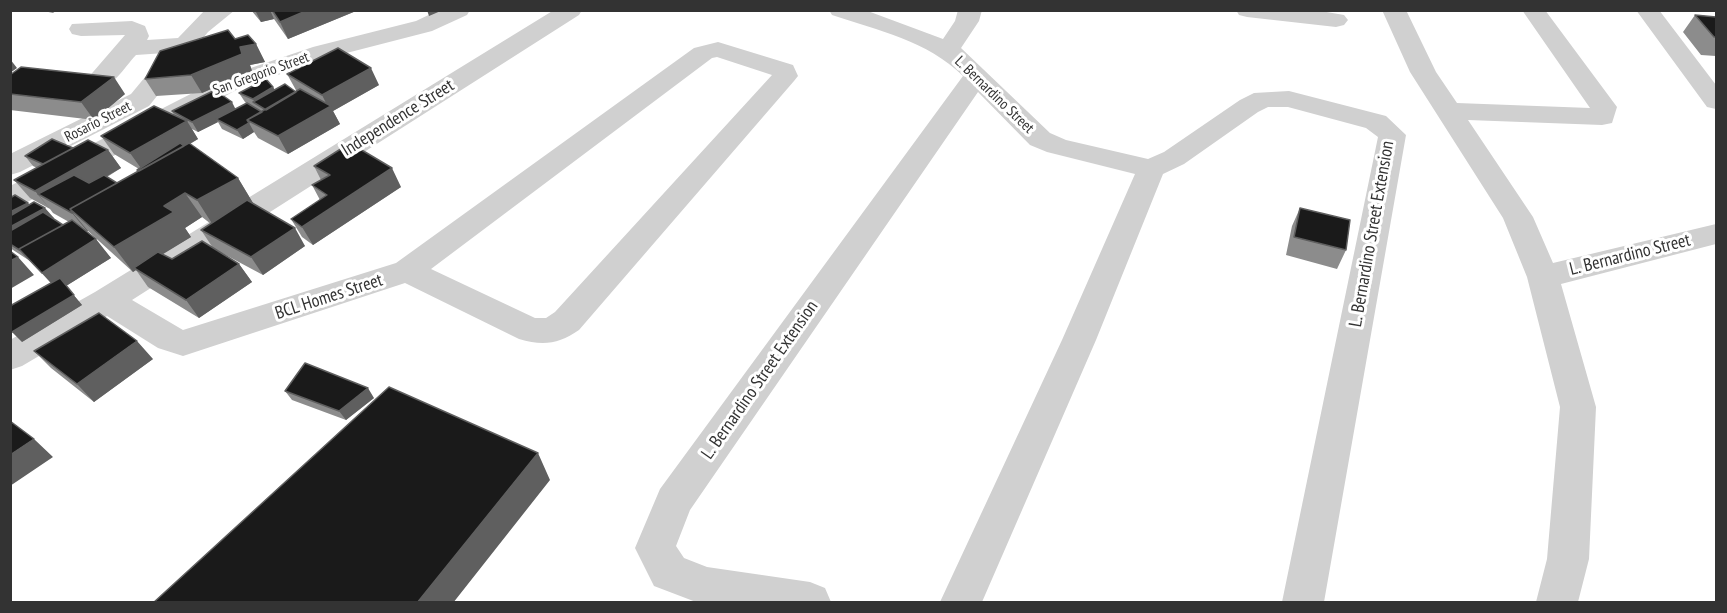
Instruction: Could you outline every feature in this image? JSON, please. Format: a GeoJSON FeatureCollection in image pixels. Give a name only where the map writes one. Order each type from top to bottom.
{"type":"FeatureCollection","features":[{"type":"Feature","properties":{"kind":"street","name":"Rosario Street"},"geometry":{"type":"LineString","coordinates":[[10,166],[140,100],[184,45],[210,17],[224,10]]}},
{"type":"Feature","properties":{"kind":"street","name":"San Gregorio Street"},"geometry":{"type":"LineString","coordinates":[[10,199],[233,82],[322,52],[424,26],[459,10]]}},
{"type":"Feature","properties":{"kind":"street","name":"Independence Street"},"geometry":{"type":"LineString","coordinates":[[10,357],[107,300],[571,10]]}},
{"type":"Feature","properties":{"kind":"street","name":"L. Bernardino Street"},"geometry":{"type":"LineString","coordinates":[[840,10],[932,42],[947,50],[959,58],[975,77],[1040,139],[1057,146],[1151,169]]}},
{"type":"Feature","properties":{"kind":"street"},"geometry":{"type":"LineString","coordinates":[[947,50],[967,21],[970,10]]}},
{"type":"Feature","properties":{"kind":"street"},"geometry":{"type":"LineString","coordinates":[[1247,10],[1336,20]]}},
{"type":"Feature","properties":{"kind":"street"},"geometry":{"type":"LineString","coordinates":[[1394,10],[1423,72],[1518,218],[1543,277],[1578,407],[1568,559],[1557,603]]}},
{"type":"Feature","properties":{"kind":"street"},"geometry":{"type":"LineString","coordinates":[[1447,111],[1602,117],[1605,112],[1604,107],[1533,10]]}},
{"type":"Feature","properties":{"kind":"street"},"geometry":{"type":"LineString","coordinates":[[1647,10],[1716,101]]}},
{"type":"Feature","properties":{"kind":"street"},"geometry":{"type":"LineString","coordinates":[[81,29],[132,28],[136,31],[137,36],[129,48],[96,84]]}},
{"type":"Feature","properties":{"kind":"street"},"geometry":{"type":"LineString","coordinates":[[129,48],[184,45]]}},
{"type":"Feature","properties":{"kind":"street","name":"BCL Homes Street"},"geometry":{"type":"LineString","coordinates":[[107,300],[170,339],[183,343],[407,272],[703,53],[718,49],[784,70],[785,76],[567,321],[552,331],[531,330],[407,272]]}},
{"type":"Feature","properties":{"kind":"street"},"geometry":{"type":"LineString","coordinates":[[1687,65],[1716,66]]}},
{"type":"Feature","properties":{"kind":"street","name":"L. Bernardino Street Extension"},"geometry":{"type":"LineString","coordinates":[[810,603],[707,587],[669,572],[655,548],[674,501],[975,77]]}},
{"type":"Feature","properties":{"kind":"street","name":"L. Bernardino Street Extension"},"geometry":{"type":"LineString","coordinates":[[1151,169],[1174,158],[1249,106],[1263,99],[1289,99],[1376,122],[1392,135],[1303,603]]}},
{"type":"Feature","properties":{"kind":"street"},"geometry":{"type":"LineString","coordinates":[[961,603],[1079,340],[1151,169]]}},
{"type":"Feature","properties":{"kind":"street","name":"L. Bernardino Street"},"geometry":{"type":"LineString","coordinates":[[1543,277],[1716,234]]}},
{"type":"Feature","properties":{"kind":"building"},"geometry":{"type":"Polygon","coordinates":[[[272,10],[308,10],[280,22],[272,10]]]}},
{"type":"Feature","properties":{"kind":"building"},"geometry":{"type":"Polygon","coordinates":[[[1695,15],[1716,17],[1716,37],[1714,37],[1695,15]]]}},
{"type":"Feature","properties":{"kind":"building"},"geometry":{"type":"Polygon","coordinates":[[[228,30],[235,39],[248,35],[256,44],[240,47],[242,54],[191,75],[145,79],[160,51],[228,30]]]}},
{"type":"Feature","properties":{"kind":"building"},"geometry":{"type":"Polygon","coordinates":[[[338,48],[371,68],[322,95],[287,74],[338,48]]]}},
{"type":"Feature","properties":{"kind":"building"},"geometry":{"type":"Polygon","coordinates":[[[21,67],[114,77],[81,102],[10,94],[10,75],[21,67]]]}},
{"type":"Feature","properties":{"kind":"building"},"geometry":{"type":"Polygon","coordinates":[[[266,79],[273,87],[253,99],[239,93],[266,79]]]}},
{"type":"Feature","properties":{"kind":"building"},"geometry":{"type":"Polygon","coordinates":[[[285,84],[296,92],[266,110],[253,102],[285,84]]]}},
{"type":"Feature","properties":{"kind":"building"},"geometry":{"type":"Polygon","coordinates":[[[300,89],[331,106],[278,136],[247,120],[300,89]]]}},
{"type":"Feature","properties":{"kind":"building"},"geometry":{"type":"Polygon","coordinates":[[[215,90],[232,102],[192,122],[172,111],[215,90]]]}},
{"type":"Feature","properties":{"kind":"building"},"geometry":{"type":"Polygon","coordinates":[[[247,103],[262,112],[247,120],[249,123],[237,130],[216,119],[247,103]]]}},
{"type":"Feature","properties":{"kind":"building"},"geometry":{"type":"Polygon","coordinates":[[[154,106],[187,121],[130,153],[101,136],[154,106]]]}},
{"type":"Feature","properties":{"kind":"building"},"geometry":{"type":"Polygon","coordinates":[[[52,139],[73,148],[43,164],[25,156],[52,139]]]}},
{"type":"Feature","properties":{"kind":"building"},"geometry":{"type":"Polygon","coordinates":[[[88,140],[108,150],[35,191],[14,180],[88,140]]]}},
{"type":"Feature","properties":{"kind":"building"},"geometry":{"type":"Polygon","coordinates":[[[180,143],[184,146],[139,171],[137,170],[180,143]]]}},
{"type":"Feature","properties":{"kind":"building"},"geometry":{"type":"Polygon","coordinates":[[[189,143],[238,178],[197,200],[185,193],[164,206],[174,212],[114,247],[70,209],[189,143]]]}},
{"type":"Feature","properties":{"kind":"building"},"geometry":{"type":"Polygon","coordinates":[[[350,143],[392,168],[302,227],[291,219],[327,195],[312,185],[330,175],[314,166],[350,143]]]}},
{"type":"Feature","properties":{"kind":"building"},"geometry":{"type":"Polygon","coordinates":[[[74,175],[89,183],[104,175],[117,183],[70,209],[73,213],[38,194],[74,175]]]}},
{"type":"Feature","properties":{"kind":"building"},"geometry":{"type":"Polygon","coordinates":[[[15,195],[28,203],[10,212],[10,198],[15,195]]]}},
{"type":"Feature","properties":{"kind":"building"},"geometry":{"type":"Polygon","coordinates":[[[247,200],[295,228],[251,257],[201,230],[247,200]]]}},
{"type":"Feature","properties":{"kind":"building"},"geometry":{"type":"Polygon","coordinates":[[[34,202],[45,208],[10,227],[10,216],[34,202]]]}},
{"type":"Feature","properties":{"kind":"building"},"geometry":{"type":"Polygon","coordinates":[[[1300,208],[1350,220],[1346,250],[1294,237],[1300,208]]]}},
{"type":"Feature","properties":{"kind":"building"},"geometry":{"type":"Polygon","coordinates":[[[43,212],[63,225],[19,249],[21,251],[10,244],[10,231],[43,212]]]}},
{"type":"Feature","properties":{"kind":"building"},"geometry":{"type":"Polygon","coordinates":[[[72,220],[96,239],[42,273],[19,249],[72,220]]]}},
{"type":"Feature","properties":{"kind":"building"},"geometry":{"type":"Polygon","coordinates":[[[202,241],[239,264],[186,300],[134,268],[158,252],[172,259],[202,241]]]}},
{"type":"Feature","properties":{"kind":"building"},"geometry":{"type":"Polygon","coordinates":[[[10,251],[18,257],[10,261],[10,251]]]}},
{"type":"Feature","properties":{"kind":"building"},"geometry":{"type":"Polygon","coordinates":[[[60,278],[74,295],[12,332],[10,330],[10,306],[60,278]]]}},
{"type":"Feature","properties":{"kind":"building"},"geometry":{"type":"Polygon","coordinates":[[[99,313],[137,341],[77,384],[34,351],[99,313]]]}},
{"type":"Feature","properties":{"kind":"building"},"geometry":{"type":"Polygon","coordinates":[[[305,363],[368,388],[339,411],[285,391],[305,363]]]}},
{"type":"Feature","properties":{"kind":"building"},"geometry":{"type":"Polygon","coordinates":[[[389,387],[538,453],[417,603],[153,603],[389,387]]]}},
{"type":"Feature","properties":{"kind":"building"},"geometry":{"type":"Polygon","coordinates":[[[10,421],[34,439],[10,455],[10,421]]]}}]}
